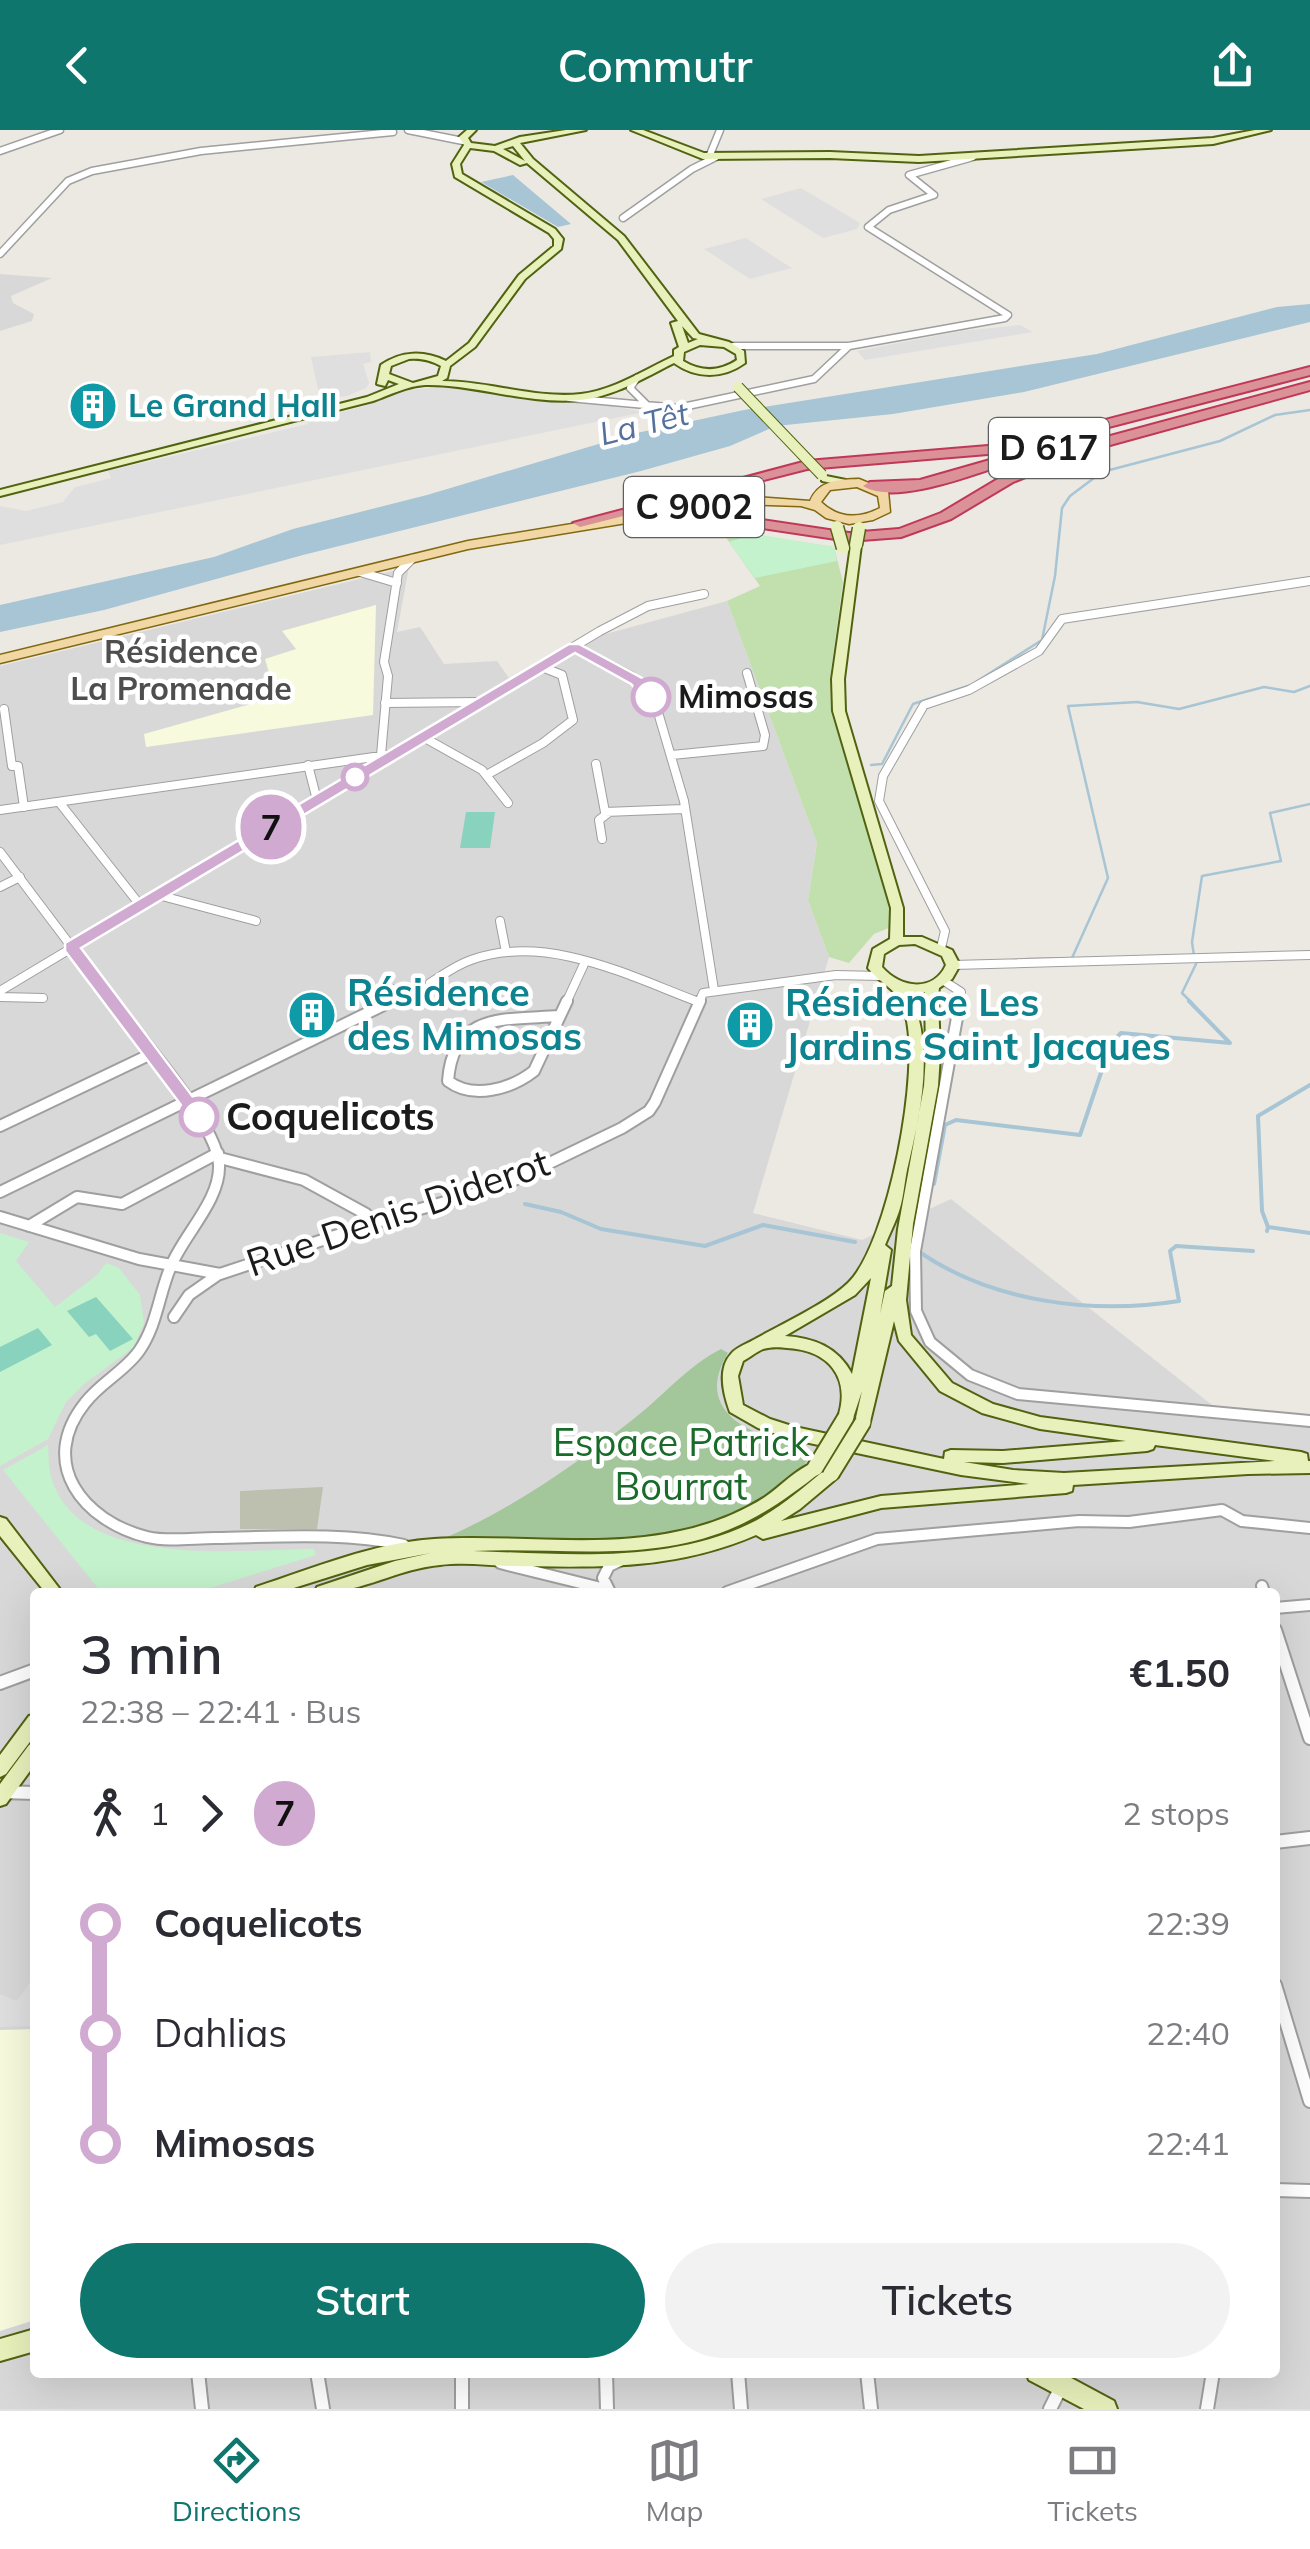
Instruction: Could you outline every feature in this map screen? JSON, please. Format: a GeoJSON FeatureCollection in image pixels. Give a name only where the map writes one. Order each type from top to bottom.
{"type":"FeatureCollection","features":[{"type":"Feature","properties":{"kind":"highway"},"geometry":{"type":"LineString","coordinates":[[576,526],[823,462],[1012,448],[1310,370]]}},
{"type":"Feature","properties":{"kind":"highway","name":"D 617"},"geometry":{"type":"LineString","coordinates":[[870,486],[910,485],[1310,378]]}},
{"type":"Feature","properties":{"kind":"highway","name":"D 617"},"geometry":{"type":"LineString","coordinates":[[888,504],[922,490],[1310,386]]}},
{"type":"Feature","properties":{"kind":"highway"},"geometry":{"type":"LineString","coordinates":[[576,526],[695,516],[746,520],[812,534],[878,536],[946,516],[1008,479],[1094,445]]}},
{"type":"Feature","properties":{"kind":"main road"},"geometry":{"type":"LineString","coordinates":[[428,384],[442,378],[522,277],[553,254],[559,239],[482,188],[464,174],[461,164],[472,154],[517,137],[582,130]]}},
{"type":"Feature","properties":{"kind":"main road"},"geometry":{"type":"LineString","coordinates":[[636,130],[707,158],[973,157],[1213,142],[1267,130]]}},
{"type":"Feature","properties":{"kind":"main road"},"geometry":{"type":"LineString","coordinates":[[0,493],[354,402],[406,385],[452,383],[568,398],[600,393],[676,358],[684,347],[684,338],[608,235],[555,186],[512,155],[491,149],[467,135],[456,170],[464,180],[482,188]]}},
{"type":"Feature","properties":{"kind":"main road"},"geometry":{"type":"LineString","coordinates":[[517,137],[530,161],[594,211],[621,238],[688,329],[696,336],[733,346],[743,356],[733,378]]}},
{"type":"Feature","properties":{"kind":"main road"},"geometry":{"type":"LineString","coordinates":[[354,402],[378,390],[384,369],[396,360],[455,348],[478,336]]}},
{"type":"Feature","properties":{"kind":"main road"},"geometry":{"type":"LineString","coordinates":[[684,347],[718,342]]}},
{"type":"Feature","properties":{"kind":"main road"},"geometry":{"type":"LineString","coordinates":[[427,356],[466,380],[552,397]]}},
{"type":"Feature","properties":{"kind":"main road"},"geometry":{"type":"LineString","coordinates":[[676,358],[687,369]]}},
{"type":"Feature","properties":{"kind":"main road"},"geometry":{"type":"LineString","coordinates":[[642,374],[687,369],[733,378],[822,493],[850,546]]}},
{"type":"Feature","properties":{"kind":"main road"},"geometry":{"type":"LineString","coordinates":[[385,376],[406,385]]}},
{"type":"Feature","properties":{"kind":"main road"},"geometry":{"type":"LineString","coordinates":[[822,493],[847,483],[870,486],[884,494],[888,504],[881,513],[862,523],[850,546],[838,678],[840,711],[897,908],[900,922],[896,941]]}},
{"type":"Feature","properties":{"kind":"main road"},"geometry":{"type":"LineString","coordinates":[[822,493],[862,523]]}},
{"type":"Feature","properties":{"kind":"main road","name":"C 9002"},"geometry":{"type":"LineString","coordinates":[[0,660],[405,555],[742,500],[802,502],[822,493]]}},
{"type":"Feature","properties":{"kind":"main road","name":"C 9002"},"geometry":{"type":"LineString","coordinates":[[289,586],[417,556],[576,526]]}},
{"type":"Feature","properties":{"kind":"main road"},"geometry":{"type":"LineString","coordinates":[[740,1539],[794,1506],[823,1471],[855,1420],[906,1224],[934,1060],[929,1003],[953,965],[897,908]]}},
{"type":"Feature","properties":{"kind":"main road"},"geometry":{"type":"LineString","coordinates":[[855,1420],[917,1062],[911,1004],[901,987],[880,976],[875,959],[896,941],[934,944]]}},
{"type":"Feature","properties":{"kind":"main road"},"geometry":{"type":"LineString","coordinates":[[901,987],[938,984]]}},
{"type":"Feature","properties":{"kind":"main road"},"geometry":{"type":"LineString","coordinates":[[891,1209],[867,1273],[850,1292],[736,1358],[730,1376],[736,1408],[756,1422],[1003,1474],[1062,1479],[1310,1463]]}},
{"type":"Feature","properties":{"kind":"main road"},"geometry":{"type":"LineString","coordinates":[[906,1224],[898,1300],[904,1337],[946,1387],[988,1409],[1040,1423],[1310,1463]]}},
{"type":"Feature","properties":{"kind":"main road"},"geometry":{"type":"LineString","coordinates":[[753,1345],[795,1341],[816,1346],[838,1360],[848,1376],[855,1420]]}},
{"type":"Feature","properties":{"kind":"main road"},"geometry":{"type":"LineString","coordinates":[[885,1452],[1003,1457],[1111,1445],[1196,1444]]}},
{"type":"Feature","properties":{"kind":"main road"},"geometry":{"type":"LineString","coordinates":[[275,1588],[426,1546],[622,1548],[662,1544],[713,1532],[748,1517],[823,1471]]}},
{"type":"Feature","properties":{"kind":"main road"},"geometry":{"type":"LineString","coordinates":[[358,1586],[403,1566],[471,1558],[620,1561],[705,1550],[881,1502],[1063,1487],[1158,1473]]}},
{"type":"Feature","properties":{"kind":"main road"},"geometry":{"type":"LineString","coordinates":[[0,1524],[51,1588]]}},
{"type":"Feature","properties":{"kind":"main road"},"geometry":{"type":"LineString","coordinates":[[300,1588],[426,1546]]}},
{"type":"Feature","properties":{"kind":"main road"},"geometry":{"type":"LineString","coordinates":[[0,1769],[30,1727]]}},
{"type":"Feature","properties":{"kind":"main road"},"geometry":{"type":"LineString","coordinates":[[1,1794],[30,1756]]}},
{"type":"Feature","properties":{"kind":"main road"},"geometry":{"type":"LineString","coordinates":[[0,2350],[30,2341]]}},
{"type":"Feature","properties":{"kind":"main road"},"geometry":{"type":"LineString","coordinates":[[1047,2378],[1106,2409]]}},
{"type":"Feature","properties":{"kind":"street"},"geometry":{"type":"LineString","coordinates":[[0,151],[60,130]]}},
{"type":"Feature","properties":{"kind":"street"},"geometry":{"type":"LineString","coordinates":[[408,130],[467,135]]}},
{"type":"Feature","properties":{"kind":"street"},"geometry":{"type":"LineString","coordinates":[[622,218],[707,158],[720,130]]}},
{"type":"Feature","properties":{"kind":"street"},"geometry":{"type":"LineString","coordinates":[[0,254],[68,182],[92,171],[201,150],[393,132]]}},
{"type":"Feature","properties":{"kind":"street"},"geometry":{"type":"LineString","coordinates":[[733,346],[849,346],[1008,315],[868,226],[889,210],[934,195],[909,176],[973,157]]}},
{"type":"Feature","properties":{"kind":"street"},"geometry":{"type":"LineString","coordinates":[[743,356],[778,346]]}},
{"type":"Feature","properties":{"kind":"street"},"geometry":{"type":"LineString","coordinates":[[568,398],[662,408],[814,379],[849,346]]}},
{"type":"Feature","properties":{"kind":"street"},"geometry":{"type":"LineString","coordinates":[[642,374],[630,384],[635,396],[647,405],[662,408]]}},
{"type":"Feature","properties":{"kind":"street"},"geometry":{"type":"LineString","coordinates":[[381,755],[388,676],[384,662],[396,583],[401,568],[417,556]]}},
{"type":"Feature","properties":{"kind":"street"},"geometry":{"type":"LineString","coordinates":[[355,571],[396,583]]}},
{"type":"Feature","properties":{"kind":"street"},"geometry":{"type":"LineString","coordinates":[[934,944],[945,931],[879,801],[882,776],[924,705],[969,690],[1039,651],[1062,619],[1310,581]]}},
{"type":"Feature","properties":{"kind":"street"},"geometry":{"type":"LineString","coordinates":[[0,994],[71,947],[574,647],[648,606],[704,594]]}},
{"type":"Feature","properties":{"kind":"street"},"geometry":{"type":"LineString","coordinates":[[574,647],[615,667],[650,694],[672,755],[708,941],[706,975],[714,990]]}},
{"type":"Feature","properties":{"kind":"street"},"geometry":{"type":"LineString","coordinates":[[490,773],[543,743],[573,720],[562,676],[542,667]]}},
{"type":"Feature","properties":{"kind":"street"},"geometry":{"type":"LineString","coordinates":[[672,755],[763,746],[765,735],[747,673]]}},
{"type":"Feature","properties":{"kind":"street"},"geometry":{"type":"LineString","coordinates":[[385,703],[480,702]]}},
{"type":"Feature","properties":{"kind":"street"},"geometry":{"type":"LineString","coordinates":[[4,709],[3,727],[12,766]]}},
{"type":"Feature","properties":{"kind":"street"},"geometry":{"type":"LineString","coordinates":[[423,737],[490,773],[508,803]]}},
{"type":"Feature","properties":{"kind":"street"},"geometry":{"type":"LineString","coordinates":[[0,810],[394,754]]}},
{"type":"Feature","properties":{"kind":"street"},"geometry":{"type":"LineString","coordinates":[[596,764],[608,813]]}},
{"type":"Feature","properties":{"kind":"street"},"geometry":{"type":"LineString","coordinates":[[308,765],[317,800]]}},
{"type":"Feature","properties":{"kind":"street"},"geometry":{"type":"LineString","coordinates":[[0,768],[18,766],[24,806]]}},
{"type":"Feature","properties":{"kind":"street"},"geometry":{"type":"LineString","coordinates":[[60,802],[140,906]]}},
{"type":"Feature","properties":{"kind":"street"},"geometry":{"type":"LineString","coordinates":[[602,839],[599,820],[608,813],[683,809]]}},
{"type":"Feature","properties":{"kind":"street"},"geometry":{"type":"LineString","coordinates":[[0,852],[207,1127],[219,1156],[214,1188],[170,1266],[147,1338],[128,1364],[84,1404],[67,1432],[64,1463],[79,1500],[127,1532],[151,1538],[367,1537],[397,1545],[426,1546]]}},
{"type":"Feature","properties":{"kind":"street"},"geometry":{"type":"LineString","coordinates":[[0,887],[20,876]]}},
{"type":"Feature","properties":{"kind":"street"},"geometry":{"type":"LineString","coordinates":[[158,895],[256,921]]}},
{"type":"Feature","properties":{"kind":"street"},"geometry":{"type":"LineString","coordinates":[[500,921],[506,952]]}},
{"type":"Feature","properties":{"kind":"street"},"geometry":{"type":"LineString","coordinates":[[430,984],[470,960],[506,952],[566,956],[696,1001],[702,993],[714,990],[856,971],[875,959]]}},
{"type":"Feature","properties":{"kind":"street"},"geometry":{"type":"LineString","coordinates":[[953,965],[1310,955]]}},
{"type":"Feature","properties":{"kind":"street"},"geometry":{"type":"LineString","coordinates":[[559,1016],[512,1020],[464,1031],[456,1038],[448,1060],[448,1082],[454,1088],[516,1084],[528,1078],[559,1016],[585,962]]}},
{"type":"Feature","properties":{"kind":"street"},"geometry":{"type":"LineString","coordinates":[[836,975],[880,976]]}},
{"type":"Feature","properties":{"kind":"street"},"geometry":{"type":"LineString","coordinates":[[938,984],[961,992],[916,1265],[916,1313],[932,1344],[956,1368],[984,1384],[1018,1394],[1310,1420]]}},
{"type":"Feature","properties":{"kind":"street"},"geometry":{"type":"LineString","coordinates":[[0,1192],[392,1002],[392,988]]}},
{"type":"Feature","properties":{"kind":"street"},"geometry":{"type":"LineString","coordinates":[[0,994],[43,998]]}},
{"type":"Feature","properties":{"kind":"street","name":"Rue Denis Diderot"},"geometry":{"type":"LineString","coordinates":[[0,1218],[170,1266],[220,1274],[532,1173],[622,1128],[649,1111],[696,1001]]}},
{"type":"Feature","properties":{"kind":"street"},"geometry":{"type":"LineString","coordinates":[[0,1126],[151,1054]]}},
{"type":"Feature","properties":{"kind":"street"},"geometry":{"type":"LineString","coordinates":[[29,1226],[77,1197],[122,1204],[219,1156],[304,1180],[366,1214],[372,1223]]}},
{"type":"Feature","properties":{"kind":"street"},"geometry":{"type":"LineString","coordinates":[[174,1317],[189,1295],[220,1274]]}},
{"type":"Feature","properties":{"kind":"street"},"geometry":{"type":"LineString","coordinates":[[736,1588],[877,1539],[1080,1521],[1129,1522],[1222,1510],[1242,1521],[1310,1528]]}},
{"type":"Feature","properties":{"kind":"street"},"geometry":{"type":"LineString","coordinates":[[344,1538],[359,1542],[366,1550],[365,1560]]}},
{"type":"Feature","properties":{"kind":"street"},"geometry":{"type":"LineString","coordinates":[[471,1558],[602,1588]]}},
{"type":"Feature","properties":{"kind":"street"},"geometry":{"type":"LineString","coordinates":[[612,1588],[603,1578],[609,1566],[620,1561]]}},
{"type":"Feature","properties":{"kind":"street"},"geometry":{"type":"LineString","coordinates":[[1280,1608],[1310,1605]]}},
{"type":"Feature","properties":{"kind":"street"},"geometry":{"type":"LineString","coordinates":[[1280,1646],[1310,1738]]}},
{"type":"Feature","properties":{"kind":"street"},"geometry":{"type":"LineString","coordinates":[[0,1683],[30,1672]]}},
{"type":"Feature","properties":{"kind":"street"},"geometry":{"type":"LineString","coordinates":[[1294,1692],[1310,1690]]}},
{"type":"Feature","properties":{"kind":"street"},"geometry":{"type":"LineString","coordinates":[[1,1794],[30,1793]]}},
{"type":"Feature","properties":{"kind":"street"},"geometry":{"type":"LineString","coordinates":[[1280,1841],[1310,1838]]}},
{"type":"Feature","properties":{"kind":"street"},"geometry":{"type":"LineString","coordinates":[[1280,2001],[1310,2101]]}},
{"type":"Feature","properties":{"kind":"street"},"geometry":{"type":"LineString","coordinates":[[1280,2190],[1310,2191]]}},
{"type":"Feature","properties":{"kind":"street"},"geometry":{"type":"LineString","coordinates":[[199,2378],[202,2409]]}},
{"type":"Feature","properties":{"kind":"street"},"geometry":{"type":"LineString","coordinates":[[317,2378],[323,2409]]}},
{"type":"Feature","properties":{"kind":"street"},"geometry":{"type":"LineString","coordinates":[[462,2378],[462,2409]]}},
{"type":"Feature","properties":{"kind":"street"},"geometry":{"type":"LineString","coordinates":[[606,2378],[607,2409]]}},
{"type":"Feature","properties":{"kind":"street"},"geometry":{"type":"LineString","coordinates":[[738,2378],[741,2409]]}},
{"type":"Feature","properties":{"kind":"street"},"geometry":{"type":"LineString","coordinates":[[868,2378],[871,2409]]}},
{"type":"Feature","properties":{"kind":"street"},"geometry":{"type":"LineString","coordinates":[[1206,2409],[1211,2378]]}},
{"type":"Feature","properties":{"kind":"street"},"geometry":{"type":"LineString","coordinates":[[1050,2409],[1061,2386]]}},
{"type":"Feature","properties":{"kind":"shaded area"},"geometry":{"type":"Polygon","coordinates":[[[801,188],[860,223],[857,229],[823,238],[761,199],[801,188]]]}},
{"type":"Feature","properties":{"kind":"shaded area"},"geometry":{"type":"Polygon","coordinates":[[[746,238],[792,268],[750,279],[704,249],[746,238]]]}},
{"type":"Feature","properties":{"kind":"shaded area"},"geometry":{"type":"Polygon","coordinates":[[[0,274],[52,278],[11,296],[13,303],[34,314],[32,321],[0,331],[0,274]]]}},
{"type":"Feature","properties":{"kind":"shaded area"},"geometry":{"type":"Polygon","coordinates":[[[1020,325],[1033,332],[865,360],[857,351],[962,331],[1020,325]]]}},
{"type":"Feature","properties":{"kind":"shaded area"},"geometry":{"type":"Polygon","coordinates":[[[370,352],[371,362],[363,364],[369,383],[366,388],[347,396],[320,399],[311,357],[370,352]]]}},
{"type":"Feature","properties":{"kind":"shaded area"},"geometry":{"type":"Polygon","coordinates":[[[449,386],[536,401],[602,404],[644,412],[0,545],[0,506],[26,511],[63,502],[75,487],[111,478],[108,471],[308,424],[307,421],[365,406],[392,392],[449,386]]]}},
{"type":"Feature","properties":{"kind":"shaded area"},"geometry":{"type":"Polygon","coordinates":[[[409,567],[397,632],[420,627],[444,664],[497,661],[509,678],[602,635],[727,601],[817,843],[808,900],[829,957],[753,1213],[862,1240],[951,1199],[1231,1420],[1310,1427],[1310,2409],[0,2409],[0,666],[409,567]]]}},
{"type":"Feature","properties":{"kind":"shaded area"},"geometry":{"type":"Polygon","coordinates":[[[376,605],[373,715],[146,747],[144,734],[276,697],[265,659],[296,649],[282,631],[376,605]]]}},
{"type":"Feature","properties":{"kind":"shaded area"},"geometry":{"type":"Polygon","coordinates":[[[323,1487],[317,1529],[240,1529],[240,1491],[323,1487]]]}},
{"type":"Feature","properties":{"kind":"shaded area"},"geometry":{"type":"Polygon","coordinates":[[[30,1982],[30,2026],[0,2027],[0,1994],[17,2001],[30,1982]]]}},
{"type":"Feature","properties":{"kind":"shaded area"},"geometry":{"type":"Polygon","coordinates":[[[30,2029],[30,2322],[0,2331],[0,2030],[30,2029]]]}},
{"type":"Feature","properties":{"kind":"green space"},"geometry":{"type":"Polygon","coordinates":[[[720,529],[834,547],[843,582],[830,677],[831,711],[893,918],[891,927],[874,934],[849,963],[829,957],[808,900],[817,843],[727,601],[760,586],[720,529]]]}},
{"type":"Feature","properties":{"kind":"green space"},"geometry":{"type":"Polygon","coordinates":[[[754,534],[834,547],[837,561],[755,578],[729,542],[754,534]]]}},
{"type":"Feature","properties":{"kind":"green space"},"geometry":{"type":"Polygon","coordinates":[[[466,812],[495,812],[490,848],[460,848],[466,812]]]}},
{"type":"Feature","properties":{"kind":"green space"},"geometry":{"type":"Polygon","coordinates":[[[0,1233],[29,1242],[16,1261],[55,1307],[97,1275],[106,1263],[119,1268],[140,1295],[144,1323],[134,1347],[66,1402],[48,1439],[0,1466],[0,1233]]]}},
{"type":"Feature","properties":{"kind":"green space"},"geometry":{"type":"Polygon","coordinates":[[[96,1297],[133,1339],[110,1351],[96,1334],[89,1337],[67,1311],[96,1297]]]}},
{"type":"Feature","properties":{"kind":"green space"},"geometry":{"type":"Polygon","coordinates":[[[38,1328],[52,1345],[0,1372],[0,1347],[38,1328]]]}},
{"type":"Feature","properties":{"kind":"green space","name":"Espace Patrick Bourrat"},"geometry":{"type":"Polygon","coordinates":[[[721,1349],[728,1353],[717,1391],[722,1406],[747,1428],[802,1445],[807,1461],[775,1494],[735,1516],[689,1530],[640,1537],[447,1537],[498,1512],[568,1467],[721,1349]]]}},
{"type":"Feature","properties":{"kind":"green space"},"geometry":{"type":"Polygon","coordinates":[[[48,1445],[51,1476],[66,1506],[92,1527],[126,1541],[205,1551],[314,1549],[316,1555],[210,1588],[98,1588],[3,1470],[48,1445]]]}},
{"type":"Feature","properties":{"kind":"water"},"geometry":{"type":"Polygon","coordinates":[[[513,175],[571,224],[558,227],[481,182],[513,175]]]}},
{"type":"Feature","properties":{"kind":"water","name":"La Têt"},"geometry":{"type":"Polygon","coordinates":[[[1310,304],[1310,322],[1024,392],[893,414],[776,426],[730,446],[641,471],[303,555],[104,610],[0,632],[0,605],[214,557],[293,529],[427,495],[632,434],[744,410],[1097,354],[1277,307],[1310,304]]]}},
{"type":"Feature","properties":{"kind":"waterway"},"geometry":{"type":"LineString","coordinates":[[871,765],[882,764],[913,704],[971,685],[1042,640],[1055,576],[1062,508],[1070,496],[1102,472],[1220,441],[1275,415],[1310,410]]}},
{"type":"Feature","properties":{"kind":"waterway"},"geometry":{"type":"LineString","coordinates":[[1026,959],[1072,958],[1108,878],[1068,706],[1137,702],[1179,709],[1264,687],[1294,692],[1310,686]]}},
{"type":"Feature","properties":{"kind":"waterway"},"geometry":{"type":"LineString","coordinates":[[1194,956],[1192,942],[1202,876],[1281,861],[1270,813],[1310,804]]}},
{"type":"Feature","properties":{"kind":"waterway"},"geometry":{"type":"LineString","coordinates":[[1192,1003],[1182,993],[1196,964]]}},
{"type":"Feature","properties":{"kind":"waterway"},"geometry":{"type":"LineString","coordinates":[[934,1184],[945,1125],[956,1120],[1080,1135],[1111,1043],[1121,1033],[1230,1043],[1189,1001]]}},
{"type":"Feature","properties":{"kind":"waterway"},"geometry":{"type":"LineString","coordinates":[[1268,1227],[1262,1211],[1258,1116],[1310,1085]]}},
{"type":"Feature","properties":{"kind":"waterway"},"geometry":{"type":"LineString","coordinates":[[525,1204],[561,1212],[601,1229],[705,1246],[763,1225],[855,1242]]}},
{"type":"Feature","properties":{"kind":"waterway"},"geometry":{"type":"LineString","coordinates":[[1267,1231],[1268,1227]]}},
{"type":"Feature","properties":{"kind":"waterway"},"geometry":{"type":"LineString","coordinates":[[1268,1227],[1310,1233]]}},
{"type":"Feature","properties":{"kind":"waterway"},"geometry":{"type":"LineString","coordinates":[[918,1251],[977,1282],[1010,1293],[1077,1305],[1112,1306],[1179,1301],[1170,1251],[1176,1246],[1253,1251]]}},
{"type":"Feature","properties":{"kind":"bus line","name":"7"},"geometry":{"type":"LineString","coordinates":[[199,1117],[71,947],[574,647],[636,681],[651,697]]}},
{"type":"Feature","properties":{"kind":"place","name":"Le Grand Hall"},"geometry":{"type":"Point","coordinates":[93,406]}},
{"type":"Feature","properties":{"kind":"place","name":"Mimosas"},"geometry":{"type":"Point","coordinates":[651,697]}},
{"type":"Feature","properties":{"kind":"place","name":"Résidence des Mimosas"},"geometry":{"type":"Point","coordinates":[312,1015]}},
{"type":"Feature","properties":{"kind":"place","name":"Résidence Les Jardins Saint Jacques"},"geometry":{"type":"Point","coordinates":[750,1025]}},
{"type":"Feature","properties":{"kind":"place","name":"Coquelicots"},"geometry":{"type":"Point","coordinates":[199,1117]}},
{"type":"Feature","properties":{"kind":"district","name":"Résidence La Promenade"},"geometry":{"type":"Point","coordinates":[181,670]}}]}
